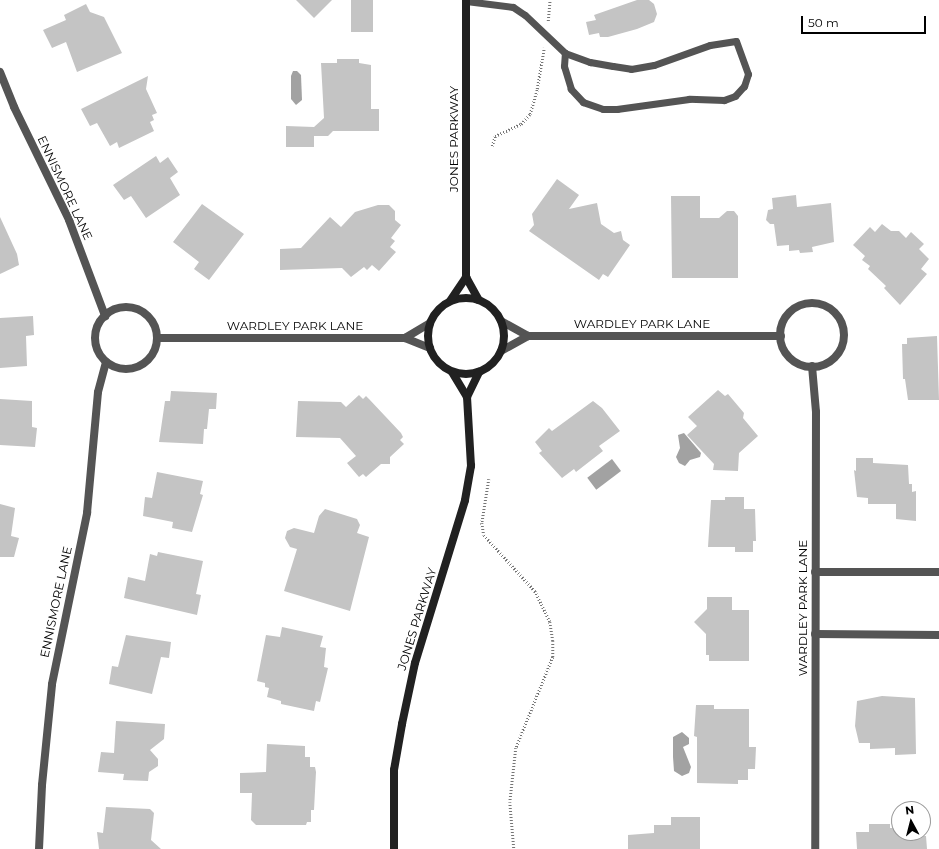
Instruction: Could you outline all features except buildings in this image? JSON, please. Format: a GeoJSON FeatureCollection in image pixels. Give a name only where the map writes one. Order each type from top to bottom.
{"type":"FeatureCollection","features":[{"type":"Feature","properties":{"kind":"street","name":"JONES PARKWAY"},"geometry":{"type":"LineString","coordinates":[[466,0],[466,277],[479,300]]}},
{"type":"Feature","properties":{"kind":"street","name":"ENNISMORE LANE"},"geometry":{"type":"LineString","coordinates":[[0,72],[14,107],[69,220],[104,316]]}},
{"type":"Feature","properties":{"kind":"street"},"geometry":{"type":"LineString","coordinates":[[450,301],[466,277]]}},
{"type":"Feature","properties":{"kind":"street"},"geometry":{"type":"LineString","coordinates":[[462,298],[479,300],[490,306],[501,321],[504,338],[502,351],[494,362],[479,372],[465,374],[452,372],[441,365],[430,348],[428,335],[430,323],[440,308],[450,301],[462,298]]}},
{"type":"Feature","properties":{"kind":"street"},"geometry":{"type":"LineString","coordinates":[[817,303],[836,313],[842,322],[843,342],[832,360],[812,366],[793,360],[786,353],[781,336],[782,323],[796,307],[817,303]]}},
{"type":"Feature","properties":{"kind":"street"},"geometry":{"type":"LineString","coordinates":[[117,308],[138,309],[153,321],[158,338],[155,351],[140,366],[119,369],[106,362],[96,349],[95,338],[96,328],[104,316],[117,308]]}},
{"type":"Feature","properties":{"kind":"street","name":"WARDLEY PARK LANE"},"geometry":{"type":"LineString","coordinates":[[501,321],[528,336],[781,336]]}},
{"type":"Feature","properties":{"kind":"street"},"geometry":{"type":"LineString","coordinates":[[405,338],[430,323]]}},
{"type":"Feature","properties":{"kind":"street","name":"WARDLEY PARK LANE"},"geometry":{"type":"LineString","coordinates":[[502,351],[528,336]]}},
{"type":"Feature","properties":{"kind":"street","name":"WARDLEY PARK LANE"},"geometry":{"type":"LineString","coordinates":[[158,338],[405,338],[430,348]]}},
{"type":"Feature","properties":{"kind":"street","name":"ENNISMORE LANE"},"geometry":{"type":"LineString","coordinates":[[39,849],[42,785],[52,684],[87,513],[98,392],[106,362]]}},
{"type":"Feature","properties":{"kind":"street","name":"WARDLEY PARK LANE"},"geometry":{"type":"LineString","coordinates":[[812,366],[816,412],[815,849]]}},
{"type":"Feature","properties":{"kind":"street","name":"JONES PARKWAY"},"geometry":{"type":"LineString","coordinates":[[394,849],[394,770],[402,724],[415,663],[468,486],[471,466],[467,397],[452,372]]}},
{"type":"Feature","properties":{"kind":"street","name":"JONES PARKWAY"},"geometry":{"type":"LineString","coordinates":[[467,397],[479,372]]}},
{"type":"Feature","properties":{"kind":"street"},"geometry":{"type":"LineString","coordinates":[[816,572],[939,572]]}},
{"type":"Feature","properties":{"kind":"street"},"geometry":{"type":"LineString","coordinates":[[815,634],[939,635]]}},
{"type":"Feature","properties":{"kind":"lane"},"geometry":{"type":"LineString","coordinates":[[466,0],[513,7],[525,15],[565,53],[590,62],[631,69],[654,65],[710,45],[732,40],[738,43],[748,74],[744,86],[735,96],[724,100],[689,99],[617,109],[603,109],[583,102],[571,89],[564,66],[565,53]]}},
{"type":"Feature","properties":{"kind":"path"},"geometry":{"type":"LineString","coordinates":[[492,146],[495,136],[521,124],[530,114],[537,89],[550,0]]}},
{"type":"Feature","properties":{"kind":"path"},"geometry":{"type":"LineString","coordinates":[[489,479],[482,523],[484,535],[535,591],[550,622],[554,641],[550,664],[516,748],[510,802],[514,849]]}},
{"type":"Feature","properties":{"kind":"shaded area"},"geometry":{"type":"Polygon","coordinates":[[[293,71],[297,71],[301,75],[302,100],[296,105],[291,99],[291,76],[293,71]]]}},
{"type":"Feature","properties":{"kind":"shaded area"},"geometry":{"type":"Polygon","coordinates":[[[684,433],[701,453],[700,457],[690,460],[685,466],[679,463],[676,457],[680,448],[678,435],[684,433]]]}},
{"type":"Feature","properties":{"kind":"shaded area"},"geometry":{"type":"Polygon","coordinates":[[[612,459],[621,471],[596,490],[587,478],[612,459]]]}},
{"type":"Feature","properties":{"kind":"shaded area"},"geometry":{"type":"Polygon","coordinates":[[[682,732],[689,738],[689,744],[683,747],[691,767],[689,773],[682,776],[674,771],[673,737],[682,732]]]}}]}
